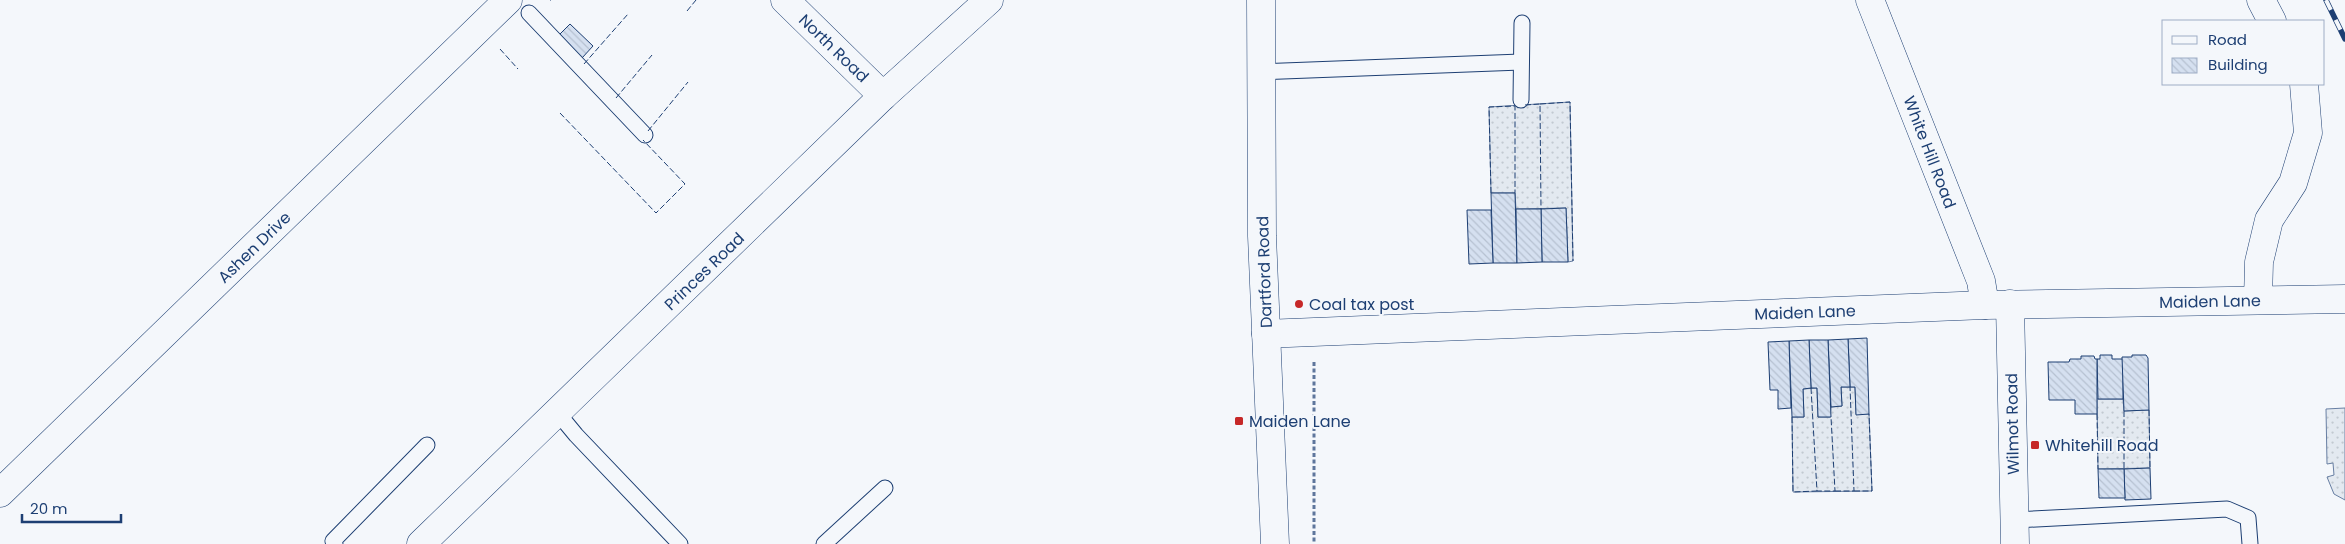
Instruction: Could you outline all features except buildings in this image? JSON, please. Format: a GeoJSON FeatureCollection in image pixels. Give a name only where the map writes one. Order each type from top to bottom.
{"type":"FeatureCollection","features":[{"type":"Feature","properties":{"kind":"street","name":"North Road"},"geometry":{"type":"LineString","coordinates":[[785,0],[883,96]]}},
{"type":"Feature","properties":{"kind":"street","name":"Princes Road"},"geometry":{"type":"LineString","coordinates":[[422,544],[883,96],[989,0]]}},
{"type":"Feature","properties":{"kind":"street","name":"Dartford Road"},"geometry":{"type":"LineString","coordinates":[[1261,0],[1262,236],[1275,544]]}},
{"type":"Feature","properties":{"kind":"street","name":"White Hill Road"},"geometry":{"type":"LineString","coordinates":[[1870,0],[1981,281],[1997,304]]}},
{"type":"Feature","properties":{"kind":"street"},"geometry":{"type":"LineString","coordinates":[[2261,0],[2271,20]]}},
{"type":"Feature","properties":{"kind":"street","name":"Ashen Drive"},"geometry":{"type":"LineString","coordinates":[[0,493],[518,7]]}},
{"type":"Feature","properties":{"kind":"street"},"geometry":{"type":"LineString","coordinates":[[2258,300],[2259,262],[2269,220],[2293,183],[2308,133],[2304,85]]}},
{"type":"Feature","properties":{"kind":"street","name":"Maiden Lane"},"geometry":{"type":"LineString","coordinates":[[1266,334],[1997,304],[2345,299]]}},
{"type":"Feature","properties":{"kind":"street","name":"Wilmot Road"},"geometry":{"type":"LineString","coordinates":[[1997,304],[2015,532]]}},
{"type":"Feature","properties":{"kind":"lane"},"geometry":{"type":"LineString","coordinates":[[518,7],[645,135]]}},
{"type":"Feature","properties":{"kind":"lane"},"geometry":{"type":"LineString","coordinates":[[1521,100],[1522,23]]}},
{"type":"Feature","properties":{"kind":"lane"},"geometry":{"type":"LineString","coordinates":[[1260,72],[1521,62]]}},
{"type":"Feature","properties":{"kind":"lane"},"geometry":{"type":"LineString","coordinates":[[557,412],[576,435],[680,544]]}},
{"type":"Feature","properties":{"kind":"lane"},"geometry":{"type":"LineString","coordinates":[[332,543],[427,445]]}},
{"type":"Feature","properties":{"kind":"lane"},"geometry":{"type":"LineString","coordinates":[[824,544],[885,488]]}},
{"type":"Feature","properties":{"kind":"lane"},"geometry":{"type":"LineString","coordinates":[[2015,532],[2227,509],[2248,518],[2250,544]]}},
{"type":"Feature","properties":{"kind":"path"},"geometry":{"type":"LineString","coordinates":[[1314,544],[1314,361],[1316,359]]}},
{"type":"Feature","properties":{"kind":"shaded area"},"geometry":{"type":"Polygon","coordinates":[[[1570,102],[1573,261],[1568,262],[1566,208],[1516,209],[1515,193],[1491,193],[1489,107],[1570,102]]]}},
{"type":"Feature","properties":{"kind":"shaded area"},"geometry":{"type":"Polygon","coordinates":[[[1841,387],[1855,387],[1856,414],[1869,414],[1872,491],[1793,492],[1792,417],[1804,417],[1803,389],[1817,388],[1818,417],[1830,417],[1831,407],[1842,406],[1841,387]]]}},
{"type":"Feature","properties":{"kind":"shaded area"},"geometry":{"type":"Polygon","coordinates":[[[2097,399],[2123,399],[2124,411],[2149,410],[2150,468],[2098,469],[2097,399]]]}},
{"type":"Feature","properties":{"kind":"shaded area"},"geometry":{"type":"Polygon","coordinates":[[[2345,408],[2345,500],[2334,494],[2327,477],[2334,475],[2333,463],[2327,464],[2326,409],[2345,408]]]}},
{"type":"Feature","properties":{"kind":"railway"},"geometry":{"type":"LineString","coordinates":[[2326,0],[2345,39]]}},
{"type":"Feature","properties":{"kind":"fence"},"geometry":{"type":"LineString","coordinates":[[687,11],[696,0]]}},
{"type":"Feature","properties":{"kind":"fence"},"geometry":{"type":"LineString","coordinates":[[584,64],[628,14]]}},
{"type":"Feature","properties":{"kind":"fence"},"geometry":{"type":"LineString","coordinates":[[500,49],[518,69]]}},
{"type":"Feature","properties":{"kind":"fence"},"geometry":{"type":"LineString","coordinates":[[616,98],[652,55]]}},
{"type":"Feature","properties":{"kind":"fence"},"geometry":{"type":"LineString","coordinates":[[648,131],[688,82]]}},
{"type":"Feature","properties":{"kind":"fence"},"geometry":{"type":"LineString","coordinates":[[1540,104],[1570,102],[1573,261]]}},
{"type":"Feature","properties":{"kind":"fence"},"geometry":{"type":"LineString","coordinates":[[1525,105],[1540,104],[1541,209]]}},
{"type":"Feature","properties":{"kind":"fence"},"geometry":{"type":"LineString","coordinates":[[1491,193],[1489,107],[1515,106],[1515,193]]}},
{"type":"Feature","properties":{"kind":"fence"},"geometry":{"type":"LineString","coordinates":[[560,113],[656,213],[685,184],[643,140]]}},
{"type":"Feature","properties":{"kind":"fence"},"geometry":{"type":"LineString","coordinates":[[1835,491],[1854,491],[1850,387]]}},
{"type":"Feature","properties":{"kind":"fence"},"geometry":{"type":"LineString","coordinates":[[1811,388],[1817,491],[1835,491],[1831,417]]}},
{"type":"Feature","properties":{"kind":"fence"},"geometry":{"type":"LineString","coordinates":[[2149,410],[2150,468]]}},
{"type":"Feature","properties":{"kind":"fence"},"geometry":{"type":"LineString","coordinates":[[2124,411],[2124,469]]}},
{"type":"Feature","properties":{"kind":"fence"},"geometry":{"type":"LineString","coordinates":[[1854,491],[1872,491],[1869,414]]}},
{"type":"Feature","properties":{"kind":"fence"},"geometry":{"type":"LineString","coordinates":[[2097,414],[2098,469]]}},
{"type":"Feature","properties":{"kind":"fence"},"geometry":{"type":"LineString","coordinates":[[1792,417],[1793,492],[1817,491]]}},
{"type":"Feature","properties":{"kind":"place","name":"Coal tax post"},"geometry":{"type":"Point","coordinates":[1299,304]}},
{"type":"Feature","properties":{"kind":"place","name":"Maiden Lane"},"geometry":{"type":"Point","coordinates":[1239,421]}},
{"type":"Feature","properties":{"kind":"place","name":"Whitehill Road"},"geometry":{"type":"Point","coordinates":[2035,445]}}]}
